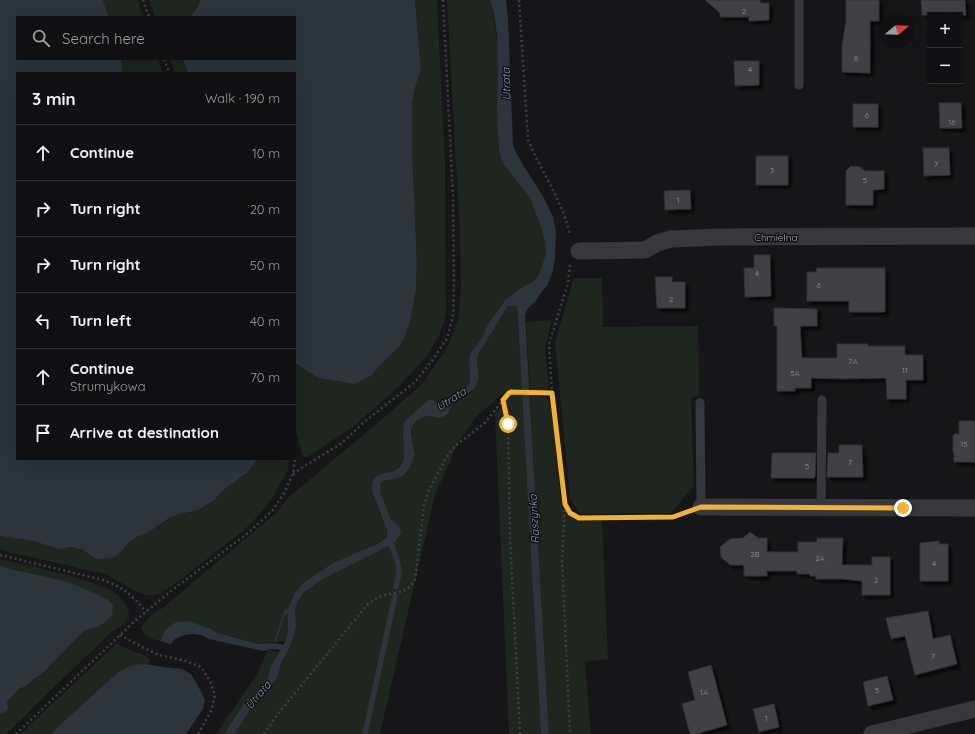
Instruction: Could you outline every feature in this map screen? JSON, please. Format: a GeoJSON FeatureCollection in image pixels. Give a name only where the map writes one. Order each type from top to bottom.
{"type":"FeatureCollection","features":[{"type":"Feature","properties":{"kind":"street","name":"Chmielna"},"geometry":{"type":"LineString","coordinates":[[579,251],[645,250],[657,243],[672,239],[720,237],[975,236]]}},
{"type":"Feature","properties":{"kind":"street"},"geometry":{"type":"LineString","coordinates":[[701,507],[975,508]]}},
{"type":"Feature","properties":{"kind":"street"},"geometry":{"type":"LineString","coordinates":[[872,734],[975,709]]}},
{"type":"Feature","properties":{"kind":"lane"},"geometry":{"type":"LineString","coordinates":[[799,0],[799,85]]}},
{"type":"Feature","properties":{"kind":"lane"},"geometry":{"type":"LineString","coordinates":[[821,507],[822,400]]}},
{"type":"Feature","properties":{"kind":"lane"},"geometry":{"type":"LineString","coordinates":[[700,403],[701,507]]}},
{"type":"Feature","properties":{"kind":"path"},"geometry":{"type":"LineString","coordinates":[[143,0],[149,16]]}},
{"type":"Feature","properties":{"kind":"path"},"geometry":{"type":"LineString","coordinates":[[293,474],[342,443],[364,422],[415,382],[432,361],[447,338],[453,317],[453,196],[443,0]]}},
{"type":"Feature","properties":{"kind":"path"},"geometry":{"type":"LineString","coordinates":[[519,0],[528,140],[535,157],[557,197],[569,229]]}},
{"type":"Feature","properties":{"kind":"path"},"geometry":{"type":"LineString","coordinates":[[164,60],[169,72]]}},
{"type":"Feature","properties":{"kind":"path"},"geometry":{"type":"LineString","coordinates":[[570,734],[562,561],[565,504],[552,393],[549,344],[568,283],[571,250],[579,251]]}},
{"type":"Feature","properties":{"kind":"path"},"geometry":{"type":"LineString","coordinates":[[264,734],[277,715],[368,604],[381,596],[408,589],[413,584],[415,579],[424,506],[428,492],[446,458],[455,446],[485,423],[509,393],[552,393]]}},
{"type":"Feature","properties":{"kind":"path"},"geometry":{"type":"LineString","coordinates":[[503,400],[508,424],[510,538],[520,734]]}},
{"type":"Feature","properties":{"kind":"path"},"geometry":{"type":"LineString","coordinates":[[16,734],[146,612],[171,591],[248,533],[272,511],[284,493],[293,474],[295,460]]}},
{"type":"Feature","properties":{"kind":"path"},"geometry":{"type":"LineString","coordinates":[[565,504],[570,513],[579,518],[673,517],[701,507]]}},
{"type":"Feature","properties":{"kind":"path"},"geometry":{"type":"LineString","coordinates":[[0,555],[103,580],[128,593],[146,612]]}},
{"type":"Feature","properties":{"kind":"path"},"geometry":{"type":"LineString","coordinates":[[120,635],[160,655],[186,661],[201,668],[210,681],[215,695],[211,711],[198,734]]}},
{"type":"Feature","properties":{"kind":"shaded area"},"geometry":{"type":"Polygon","coordinates":[[[103,0],[138,0],[144,16],[109,16],[103,0]]]}},
{"type":"Feature","properties":{"kind":"shaded area"},"geometry":{"type":"Polygon","coordinates":[[[149,0],[200,0],[192,16],[155,16],[149,0]]]}},
{"type":"Feature","properties":{"kind":"shaded area"},"geometry":{"type":"Polygon","coordinates":[[[415,0],[437,0],[445,163],[446,315],[439,336],[426,357],[398,387],[354,426],[306,458],[302,455],[296,432],[296,364],[319,378],[354,384],[371,376],[400,346],[410,323],[416,289],[417,263],[412,149],[412,104],[421,69],[415,0]]]}},
{"type":"Feature","properties":{"kind":"shaded area"},"geometry":{"type":"Polygon","coordinates":[[[447,0],[490,0],[494,18],[498,55],[499,149],[502,162],[530,198],[541,227],[546,253],[541,269],[533,282],[522,287],[505,300],[488,324],[481,339],[473,350],[469,368],[470,381],[466,387],[451,400],[442,402],[434,400],[427,401],[404,422],[404,455],[399,468],[388,473],[380,474],[374,478],[372,483],[372,489],[379,512],[387,531],[384,539],[379,543],[333,563],[304,582],[295,593],[288,608],[283,614],[274,642],[259,644],[218,633],[211,629],[165,630],[160,641],[147,636],[141,629],[147,619],[164,607],[277,512],[289,497],[421,385],[446,350],[458,320],[461,290],[460,232],[447,0]]]}},
{"type":"Feature","properties":{"kind":"shaded area"},"geometry":{"type":"Polygon","coordinates":[[[121,60],[158,60],[163,72],[122,72],[121,60]]]}},
{"type":"Feature","properties":{"kind":"shaded area"},"geometry":{"type":"Polygon","coordinates":[[[170,60],[183,60],[188,72],[175,72],[170,60]]]}},
{"type":"Feature","properties":{"kind":"shaded area"},"geometry":{"type":"Polygon","coordinates":[[[574,278],[602,278],[603,327],[698,326],[699,395],[691,398],[694,486],[671,513],[581,514],[570,500],[555,342],[574,278]]]}},
{"type":"Feature","properties":{"kind":"shaded area"},"geometry":{"type":"Polygon","coordinates":[[[508,306],[517,306],[522,389],[507,390],[475,418],[459,441],[435,495],[380,734],[235,734],[254,703],[274,682],[294,636],[296,626],[295,610],[303,593],[321,580],[392,545],[398,539],[399,527],[386,511],[380,484],[383,481],[388,481],[415,450],[411,436],[414,424],[421,418],[427,416],[440,418],[444,416],[454,402],[468,395],[474,389],[479,379],[477,360],[479,353],[508,306]]]}},
{"type":"Feature","properties":{"kind":"shaded area"},"geometry":{"type":"Polygon","coordinates":[[[552,320],[545,350],[549,387],[544,391],[530,390],[526,322],[552,320]]]}},
{"type":"Feature","properties":{"kind":"shaded area"},"geometry":{"type":"Polygon","coordinates":[[[510,395],[523,395],[541,734],[509,734],[495,415],[510,395]]]}},
{"type":"Feature","properties":{"kind":"shaded area"},"geometry":{"type":"Polygon","coordinates":[[[530,395],[539,396],[551,403],[561,502],[564,509],[572,518],[577,520],[602,520],[608,659],[585,662],[591,734],[549,734],[530,395]]]}},
{"type":"Feature","properties":{"kind":"shaded area"},"geometry":{"type":"Polygon","coordinates":[[[257,460],[289,460],[288,470],[271,500],[256,518],[243,531],[160,594],[146,595],[137,592],[106,574],[0,550],[0,536],[33,541],[59,549],[72,547],[83,550],[96,559],[121,552],[129,542],[152,530],[169,518],[179,514],[196,511],[213,501],[225,489],[248,472],[257,460]]]}},
{"type":"Feature","properties":{"kind":"shaded area"},"geometry":{"type":"Polygon","coordinates":[[[0,559],[62,574],[107,589],[120,597],[127,607],[129,616],[119,628],[111,632],[6,734],[0,734],[0,713],[8,707],[7,702],[19,689],[26,686],[42,674],[84,631],[100,626],[108,620],[19,571],[0,566],[0,559]]]}},
{"type":"Feature","properties":{"kind":"shaded area"},"geometry":{"type":"Polygon","coordinates":[[[288,611],[288,628],[285,642],[276,642],[284,617],[288,611]]]}},
{"type":"Feature","properties":{"kind":"shaded area"},"geometry":{"type":"Polygon","coordinates":[[[116,644],[150,658],[149,665],[144,664],[117,673],[50,734],[20,734],[116,644]]]}},
{"type":"Feature","properties":{"kind":"shaded area"},"geometry":{"type":"Polygon","coordinates":[[[268,650],[279,652],[270,668],[267,682],[247,699],[224,734],[216,734],[257,674],[268,650]]]}},
{"type":"Feature","properties":{"kind":"water"},"geometry":{"type":"Polygon","coordinates":[[[0,0],[103,0],[109,16],[16,16],[16,60],[121,60],[122,72],[16,72],[16,460],[257,460],[248,472],[225,489],[213,501],[196,511],[179,514],[169,518],[152,530],[129,542],[118,555],[111,558],[96,559],[83,550],[72,547],[59,549],[33,541],[0,536],[0,0]]]}},
{"type":"Feature","properties":{"kind":"water"},"geometry":{"type":"Polygon","coordinates":[[[200,0],[415,0],[421,69],[412,104],[412,149],[417,263],[416,289],[410,323],[400,346],[371,376],[354,384],[319,378],[296,364],[296,72],[188,72],[183,60],[296,60],[296,16],[192,16],[200,0]]]}},
{"type":"Feature","properties":{"kind":"water"},"geometry":{"type":"Polygon","coordinates":[[[490,0],[506,0],[513,145],[523,165],[544,198],[553,217],[556,231],[555,259],[552,274],[547,286],[535,302],[528,308],[525,315],[549,734],[541,734],[517,306],[508,306],[479,353],[477,360],[479,379],[475,388],[467,395],[453,402],[448,413],[444,417],[439,418],[426,416],[416,421],[411,429],[415,454],[410,467],[404,475],[398,478],[383,481],[380,484],[381,494],[390,518],[400,528],[401,533],[395,543],[321,580],[303,593],[295,610],[296,626],[294,636],[281,663],[278,675],[274,682],[254,703],[235,734],[224,734],[247,699],[267,682],[270,668],[285,642],[287,634],[288,612],[284,617],[276,642],[274,642],[283,614],[288,608],[295,593],[304,582],[333,563],[379,543],[387,537],[387,531],[373,494],[372,483],[378,475],[394,471],[400,467],[404,454],[404,422],[427,401],[449,401],[466,387],[470,381],[470,354],[481,339],[488,324],[505,300],[522,287],[533,282],[541,269],[546,253],[541,227],[530,198],[502,162],[499,149],[497,108],[497,35],[490,0]]]}},
{"type":"Feature","properties":{"kind":"water"},"geometry":{"type":"Polygon","coordinates":[[[0,566],[68,582],[108,600],[113,607],[112,615],[108,620],[100,626],[84,631],[42,674],[26,686],[19,689],[7,702],[7,711],[2,713],[0,713],[0,566]]]}},
{"type":"Feature","properties":{"kind":"water"},"geometry":{"type":"Polygon","coordinates":[[[188,621],[218,633],[240,639],[259,644],[271,643],[268,650],[263,651],[193,634],[184,635],[175,639],[171,644],[160,641],[165,630],[176,622],[188,621]]]}},
{"type":"Feature","properties":{"kind":"water"},"geometry":{"type":"Polygon","coordinates":[[[144,664],[182,669],[191,674],[196,682],[205,700],[203,709],[186,734],[50,734],[117,673],[132,665],[144,664]]]}},
{"type":"Feature","properties":{"kind":"building"},"geometry":{"type":"Polygon","coordinates":[[[705,0],[760,0],[760,3],[769,3],[769,20],[749,21],[749,17],[720,17],[720,13],[705,0]]]}},
{"type":"Feature","properties":{"kind":"building"},"geometry":{"type":"Polygon","coordinates":[[[846,0],[879,0],[879,21],[870,21],[870,73],[842,72],[842,45],[846,21],[846,0]]]}},
{"type":"Feature","properties":{"kind":"building"},"geometry":{"type":"Polygon","coordinates":[[[921,0],[965,0],[966,15],[963,15],[963,12],[927,12],[927,15],[922,15],[921,0]]]}},
{"type":"Feature","properties":{"kind":"building"},"geometry":{"type":"Polygon","coordinates":[[[734,61],[759,61],[759,85],[735,86],[734,61]]]}},
{"type":"Feature","properties":{"kind":"building"},"geometry":{"type":"Polygon","coordinates":[[[939,103],[961,103],[962,128],[940,128],[939,103]]]}},
{"type":"Feature","properties":{"kind":"building"},"geometry":{"type":"Polygon","coordinates":[[[853,104],[878,104],[878,127],[853,127],[853,104]]]}},
{"type":"Feature","properties":{"kind":"building"},"geometry":{"type":"Polygon","coordinates":[[[923,148],[949,148],[950,175],[924,176],[923,148]]]}},
{"type":"Feature","properties":{"kind":"building"},"geometry":{"type":"Polygon","coordinates":[[[756,156],[788,156],[788,185],[756,185],[756,156]]]}},
{"type":"Feature","properties":{"kind":"building"},"geometry":{"type":"Polygon","coordinates":[[[851,166],[860,167],[865,171],[884,171],[884,189],[873,190],[873,205],[846,205],[846,171],[851,166]]]}},
{"type":"Feature","properties":{"kind":"building"},"geometry":{"type":"Polygon","coordinates":[[[690,190],[691,209],[665,210],[664,191],[690,190]]]}},
{"type":"Feature","properties":{"kind":"building"},"geometry":{"type":"Polygon","coordinates":[[[754,255],[770,255],[771,296],[745,297],[744,268],[754,268],[754,255]]]}},
{"type":"Feature","properties":{"kind":"building"},"geometry":{"type":"Polygon","coordinates":[[[817,268],[885,268],[885,312],[849,312],[849,301],[807,301],[807,272],[816,272],[817,268]]]}},
{"type":"Feature","properties":{"kind":"building"},"geometry":{"type":"Polygon","coordinates":[[[655,277],[672,277],[672,282],[685,282],[685,308],[657,308],[655,277]]]}},
{"type":"Feature","properties":{"kind":"building"},"geometry":{"type":"Polygon","coordinates":[[[774,308],[817,309],[817,326],[800,326],[802,358],[837,358],[837,344],[905,346],[905,355],[923,355],[923,380],[906,380],[906,399],[887,399],[886,378],[811,378],[811,388],[795,388],[795,391],[777,391],[777,326],[774,326],[774,308]]]}},
{"type":"Feature","properties":{"kind":"building"},"geometry":{"type":"Polygon","coordinates":[[[959,421],[975,421],[975,462],[954,462],[953,436],[954,434],[959,434],[959,421]]]}},
{"type":"Feature","properties":{"kind":"building"},"geometry":{"type":"Polygon","coordinates":[[[839,445],[862,445],[863,477],[827,477],[828,453],[839,453],[839,445]]]}},
{"type":"Feature","properties":{"kind":"building"},"geometry":{"type":"Polygon","coordinates":[[[772,453],[816,453],[815,477],[771,478],[772,453]]]}},
{"type":"Feature","properties":{"kind":"building"},"geometry":{"type":"Polygon","coordinates":[[[750,532],[758,538],[767,538],[767,552],[798,552],[798,542],[817,542],[817,538],[843,538],[842,565],[872,565],[872,557],[890,557],[890,595],[862,595],[862,581],[816,579],[816,576],[810,576],[810,574],[797,574],[797,571],[767,571],[767,576],[744,576],[744,565],[730,565],[721,557],[720,547],[730,539],[743,538],[750,532]]]}},
{"type":"Feature","properties":{"kind":"building"},"geometry":{"type":"Polygon","coordinates":[[[939,541],[939,544],[948,544],[948,581],[920,581],[920,543],[939,541]]]}},
{"type":"Feature","properties":{"kind":"building"},"geometry":{"type":"Polygon","coordinates":[[[928,611],[933,639],[950,635],[957,664],[915,675],[905,636],[891,639],[886,618],[928,611]]]}},
{"type":"Feature","properties":{"kind":"building"},"geometry":{"type":"Polygon","coordinates":[[[711,665],[727,725],[696,734],[690,734],[682,704],[695,700],[688,672],[711,665]]]}},
{"type":"Feature","properties":{"kind":"building"},"geometry":{"type":"Polygon","coordinates":[[[887,676],[893,700],[868,706],[863,682],[887,676]]]}},
{"type":"Feature","properties":{"kind":"building"},"geometry":{"type":"Polygon","coordinates":[[[774,704],[779,727],[759,732],[753,709],[774,704]]]}},
{"type":"Feature","properties":{"kind":"waterway"},"geometry":{"type":"LineString","coordinates":[[390,541],[398,563],[399,573],[396,587]]}},
{"type":"Feature","properties":{"kind":"waterway"},"geometry":{"type":"LineString","coordinates":[[365,734],[395,596]]}},
{"type":"Feature","properties":{"kind":"waterway"},"geometry":{"type":"LineString","coordinates":[[263,647],[274,646],[285,648]]}},
{"type":"Feature","properties":{"kind":"route"},"geometry":{"type":"LineString","coordinates":[[508,424],[503,400],[509,393],[552,393],[565,504],[570,513],[579,518],[673,517],[701,507],[903,508]]}},
{"type":"Feature","properties":{"kind":"water label","name":"Utrata"},"geometry":{"type":"Point","coordinates":[506,84]}},
{"type":"Feature","properties":{"kind":"water label","name":"Utrata"},"geometry":{"type":"Point","coordinates":[451,399]}},
{"type":"Feature","properties":{"kind":"water label","name":"Raszynka"},"geometry":{"type":"Point","coordinates":[534,519]}},
{"type":"Feature","properties":{"kind":"water label","name":"Utrata"},"geometry":{"type":"Point","coordinates":[258,695]}}]}
